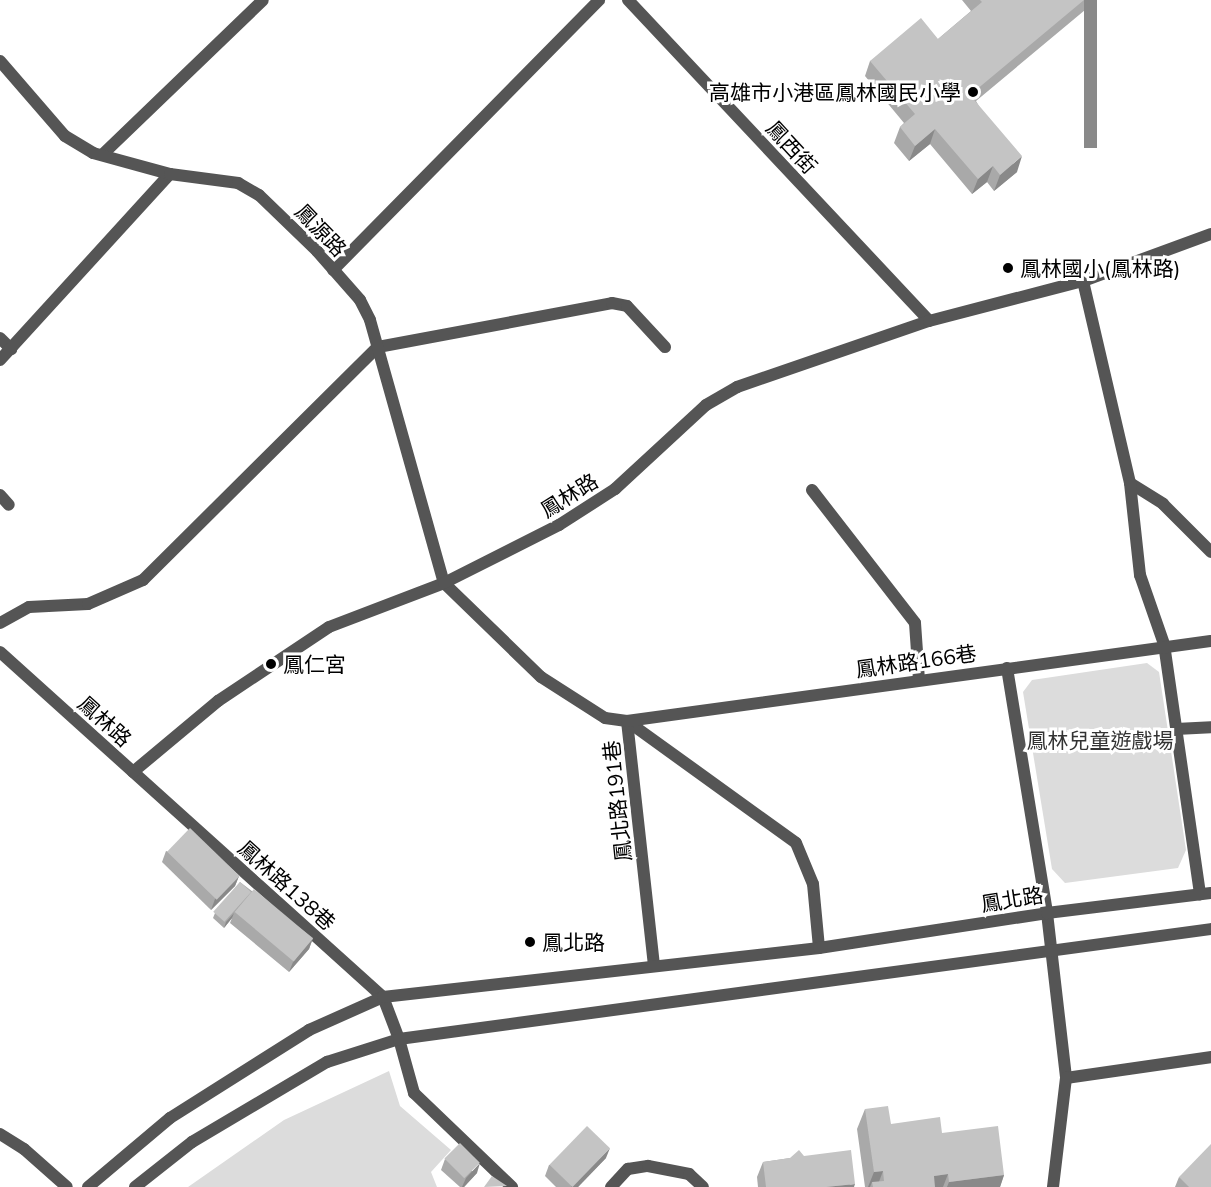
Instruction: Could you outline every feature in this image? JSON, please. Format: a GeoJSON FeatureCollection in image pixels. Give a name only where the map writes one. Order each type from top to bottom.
{"type":"FeatureCollection","features":[{"type":"Feature","properties":{"kind":"street"},"geometry":{"type":"LineString","coordinates":[[102,155],[263,0]]}},
{"type":"Feature","properties":{"kind":"street"},"geometry":{"type":"LineString","coordinates":[[333,270],[599,0]]}},
{"type":"Feature","properties":{"kind":"street","name":"鳳西街"},"geometry":{"type":"LineString","coordinates":[[628,0],[929,321]]}},
{"type":"Feature","properties":{"kind":"street","name":"鳳源路"},"geometry":{"type":"LineString","coordinates":[[0,61],[65,136],[102,155],[170,174],[238,183],[259,195],[360,300],[378,347],[444,583]]}},
{"type":"Feature","properties":{"kind":"street"},"geometry":{"type":"LineString","coordinates":[[0,360],[170,174]]}},
{"type":"Feature","properties":{"kind":"street","name":"鳳林路"},"geometry":{"type":"LineString","coordinates":[[0,652],[133,772],[218,700],[329,627],[444,583],[559,525],[615,489],[706,405],[737,387],[929,321],[1083,281],[1211,234]]}},
{"type":"Feature","properties":{"kind":"street"},"geometry":{"type":"LineString","coordinates":[[1083,281],[1130,483],[1140,575],[1164,644],[1176,729],[1205,894]]}},
{"type":"Feature","properties":{"kind":"street"},"geometry":{"type":"LineString","coordinates":[[0,623],[30,607],[88,604],[143,580],[378,347],[612,303],[627,306],[665,347]]}},
{"type":"Feature","properties":{"kind":"street"},"geometry":{"type":"LineString","coordinates":[[0,338],[10,349]]}},
{"type":"Feature","properties":{"kind":"street"},"geometry":{"type":"LineString","coordinates":[[1130,483],[1163,504],[1211,552]]}},
{"type":"Feature","properties":{"kind":"street"},"geometry":{"type":"LineString","coordinates":[[812,490],[915,623],[919,680]]}},
{"type":"Feature","properties":{"kind":"street"},"geometry":{"type":"LineString","coordinates":[[0,495],[9,505]]}},
{"type":"Feature","properties":{"kind":"street","name":"鳳北路191巷"},"geometry":{"type":"LineString","coordinates":[[444,583],[541,677],[605,718],[627,721],[654,966]]}},
{"type":"Feature","properties":{"kind":"street","name":"鳳林路166巷"},"geometry":{"type":"LineString","coordinates":[[627,721],[1164,644],[1211,641]]}},
{"type":"Feature","properties":{"kind":"street"},"geometry":{"type":"LineString","coordinates":[[1007,668],[1047,913],[1066,1078],[1053,1187]]}},
{"type":"Feature","properties":{"kind":"street"},"geometry":{"type":"LineString","coordinates":[[627,721],[796,843],[813,884],[819,948]]}},
{"type":"Feature","properties":{"kind":"street"},"geometry":{"type":"LineString","coordinates":[[1176,729],[1211,727]]}},
{"type":"Feature","properties":{"kind":"street","name":"鳳林路138巷"},"geometry":{"type":"LineString","coordinates":[[133,772],[383,997],[399,1039],[414,1093],[512,1187]]}},
{"type":"Feature","properties":{"kind":"street","name":"鳳北路"},"geometry":{"type":"LineString","coordinates":[[88,1187],[170,1118],[309,1030],[383,997],[819,948],[1047,913],[1205,894]]}},
{"type":"Feature","properties":{"kind":"street"},"geometry":{"type":"LineString","coordinates":[[135,1187],[192,1142],[327,1062],[399,1039],[1211,929]]}},
{"type":"Feature","properties":{"kind":"street"},"geometry":{"type":"LineString","coordinates":[[1066,1078],[1211,1057]]}},
{"type":"Feature","properties":{"kind":"street"},"geometry":{"type":"LineString","coordinates":[[0,1134],[24,1149],[67,1187]]}},
{"type":"Feature","properties":{"kind":"street"},"geometry":{"type":"LineString","coordinates":[[611,1187],[628,1169],[648,1166],[689,1174],[703,1187]]}},
{"type":"Feature","properties":{"kind":"green space","name":"鳳林兒童遊戲場"},"geometry":{"type":"Polygon","coordinates":[[[1147,663],[1159,672],[1186,850],[1178,868],[1065,883],[1052,869],[1023,692],[1032,680],[1147,663]]]}},
{"type":"Feature","properties":{"kind":"green space"},"geometry":{"type":"Polygon","coordinates":[[[389,1071],[400,1106],[451,1150],[431,1172],[437,1187],[188,1187],[284,1120],[389,1071]]]}},
{"type":"Feature","properties":{"kind":"building"},"geometry":{"type":"Polygon","coordinates":[[[980,0],[1084,0],[970,95],[1022,156],[1000,175],[993,166],[978,179],[935,129],[915,146],[900,127],[915,114],[870,61],[921,18],[938,39],[982,2],[980,0]]]}},
{"type":"Feature","properties":{"kind":"building"},"geometry":{"type":"Polygon","coordinates":[[[190,828],[240,876],[217,900],[167,852],[190,828]]]}},
{"type":"Feature","properties":{"kind":"building"},"geometry":{"type":"Polygon","coordinates":[[[240,882],[251,892],[224,922],[213,912],[240,882]]]}},
{"type":"Feature","properties":{"kind":"building"},"geometry":{"type":"Polygon","coordinates":[[[254,889],[313,938],[294,961],[235,912],[254,889]]]}},
{"type":"Feature","properties":{"kind":"building"},"geometry":{"type":"Polygon","coordinates":[[[888,1106],[891,1124],[940,1117],[942,1133],[998,1126],[1004,1175],[949,1182],[948,1174],[934,1176],[935,1187],[873,1187],[872,1182],[884,1181],[883,1171],[874,1172],[865,1109],[888,1106]]]}},
{"type":"Feature","properties":{"kind":"building"},"geometry":{"type":"Polygon","coordinates":[[[587,1126],[610,1148],[573,1187],[549,1165],[587,1126]]]}},
{"type":"Feature","properties":{"kind":"building"},"geometry":{"type":"Polygon","coordinates":[[[460,1143],[480,1163],[464,1178],[444,1159],[460,1143]]]}},
{"type":"Feature","properties":{"kind":"building"},"geometry":{"type":"Polygon","coordinates":[[[1211,1144],[1211,1187],[1189,1187],[1179,1177],[1211,1144]]]}},
{"type":"Feature","properties":{"kind":"building"},"geometry":{"type":"Polygon","coordinates":[[[799,1150],[804,1156],[851,1150],[855,1184],[826,1187],[766,1187],[763,1162],[790,1158],[799,1150]]]}},
{"type":"Feature","properties":{"kind":"building"},"geometry":{"type":"Polygon","coordinates":[[[492,1176],[507,1186],[484,1187],[492,1176]]]}},
{"type":"Feature","properties":{"kind":"place","name":"高雄市小港區鳳林國民小學"},"geometry":{"type":"Point","coordinates":[973,92]}},
{"type":"Feature","properties":{"kind":"place","name":"鳳林國小(鳳林路)"},"geometry":{"type":"Point","coordinates":[1008,268]}},
{"type":"Feature","properties":{"kind":"place","name":"鳳仁宮"},"geometry":{"type":"Point","coordinates":[271,664]}},
{"type":"Feature","properties":{"kind":"place","name":"鳳北路"},"geometry":{"type":"Point","coordinates":[530,942]}}]}
